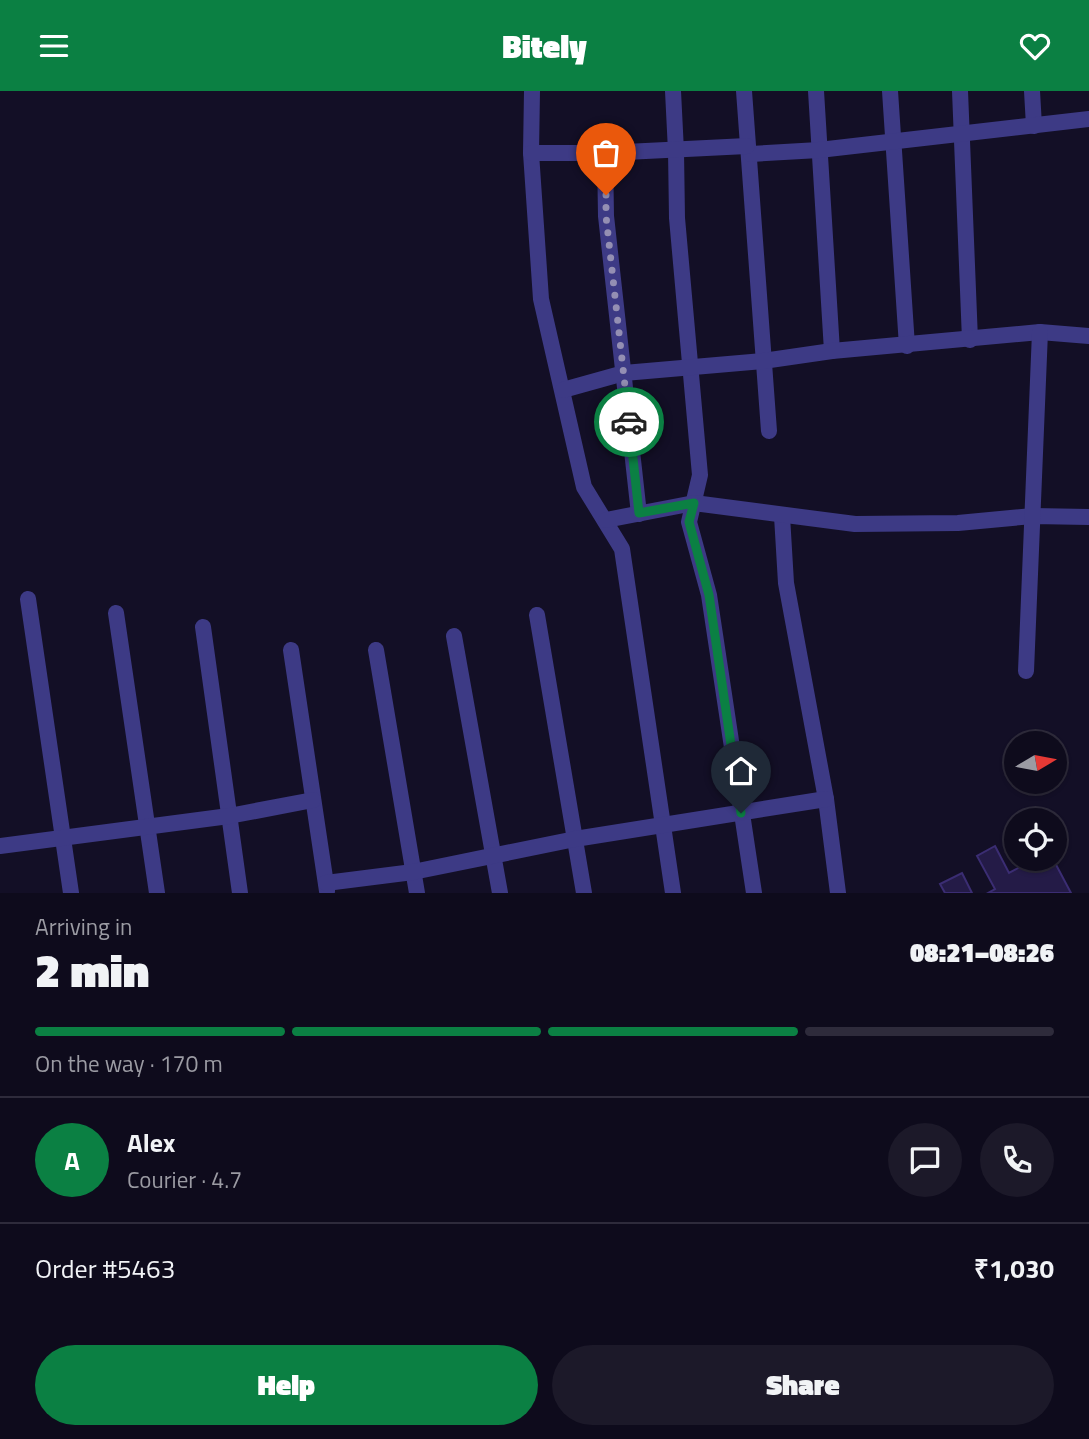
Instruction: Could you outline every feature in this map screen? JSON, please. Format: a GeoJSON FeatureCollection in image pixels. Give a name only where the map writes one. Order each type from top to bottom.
{"type":"FeatureCollection","features":[{"type":"Feature","properties":{"kind":"street"},"geometry":{"type":"LineString","coordinates":[[532,91],[531,153],[541,299],[584,487],[622,549],[673,893]]}},
{"type":"Feature","properties":{"kind":"street"},"geometry":{"type":"LineString","coordinates":[[673,91],[677,218],[700,475],[689,522],[709,595],[754,893]]}},
{"type":"Feature","properties":{"kind":"street"},"geometry":{"type":"LineString","coordinates":[[744,91],[769,431]]}},
{"type":"Feature","properties":{"kind":"street"},"geometry":{"type":"LineString","coordinates":[[816,91],[832,351]]}},
{"type":"Feature","properties":{"kind":"street"},"geometry":{"type":"LineString","coordinates":[[890,91],[907,346]]}},
{"type":"Feature","properties":{"kind":"street"},"geometry":{"type":"LineString","coordinates":[[960,91],[970,339]]}},
{"type":"Feature","properties":{"kind":"street"},"geometry":{"type":"LineString","coordinates":[[1032,91],[1034,127]]}},
{"type":"Feature","properties":{"kind":"street"},"geometry":{"type":"LineString","coordinates":[[747,146],[751,154],[819,150],[1089,119]]}},
{"type":"Feature","properties":{"kind":"street"},"geometry":{"type":"LineString","coordinates":[[531,153],[676,151],[747,146]]}},
{"type":"Feature","properties":{"kind":"street"},"geometry":{"type":"LineString","coordinates":[[605,153],[606,216],[639,513]]}},
{"type":"Feature","properties":{"kind":"street"},"geometry":{"type":"LineString","coordinates":[[563,390],[624,373],[764,361],[832,351],[1040,332],[1089,336]]}},
{"type":"Feature","properties":{"kind":"street"},"geometry":{"type":"LineString","coordinates":[[1026,671],[1040,332]]}},
{"type":"Feature","properties":{"kind":"street"},"geometry":{"type":"LineString","coordinates":[[606,520],[694,503],[855,524],[958,523],[1033,516],[1089,517]]}},
{"type":"Feature","properties":{"kind":"street"},"geometry":{"type":"LineString","coordinates":[[782,516],[786,583],[826,799],[838,893]]}},
{"type":"Feature","properties":{"kind":"street"},"geometry":{"type":"LineString","coordinates":[[28,599],[71,893]]}},
{"type":"Feature","properties":{"kind":"street"},"geometry":{"type":"LineString","coordinates":[[116,613],[156,893]]}},
{"type":"Feature","properties":{"kind":"street"},"geometry":{"type":"LineString","coordinates":[[537,615],[584,893]]}},
{"type":"Feature","properties":{"kind":"street"},"geometry":{"type":"LineString","coordinates":[[203,627],[240,893]]}},
{"type":"Feature","properties":{"kind":"street"},"geometry":{"type":"LineString","coordinates":[[454,636],[500,893]]}},
{"type":"Feature","properties":{"kind":"street"},"geometry":{"type":"LineString","coordinates":[[290,650],[326,888],[575,839],[826,799]]}},
{"type":"Feature","properties":{"kind":"street"},"geometry":{"type":"LineString","coordinates":[[376,650],[417,893]]}},
{"type":"Feature","properties":{"kind":"street"},"geometry":{"type":"LineString","coordinates":[[0,846],[229,816],[313,800]]}},
{"type":"Feature","properties":{"kind":"building"},"geometry":{"type":"Polygon","coordinates":[[[995,846],[1004,863],[1004,871],[1009,873],[1059,871],[1071,893],[988,893],[995,889],[977,856],[995,846]]]}},
{"type":"Feature","properties":{"kind":"building"},"geometry":{"type":"Polygon","coordinates":[[[962,873],[972,893],[945,893],[940,884],[962,873]]]}},
{"type":"Feature","properties":{"kind":"way so far"},"geometry":{"type":"LineString","coordinates":[[606,195],[606,216],[629,422]]}},
{"type":"Feature","properties":{"kind":"route"},"geometry":{"type":"LineString","coordinates":[[629,422],[639,513],[694,503],[689,522],[709,595],[741,813]]}}]}
